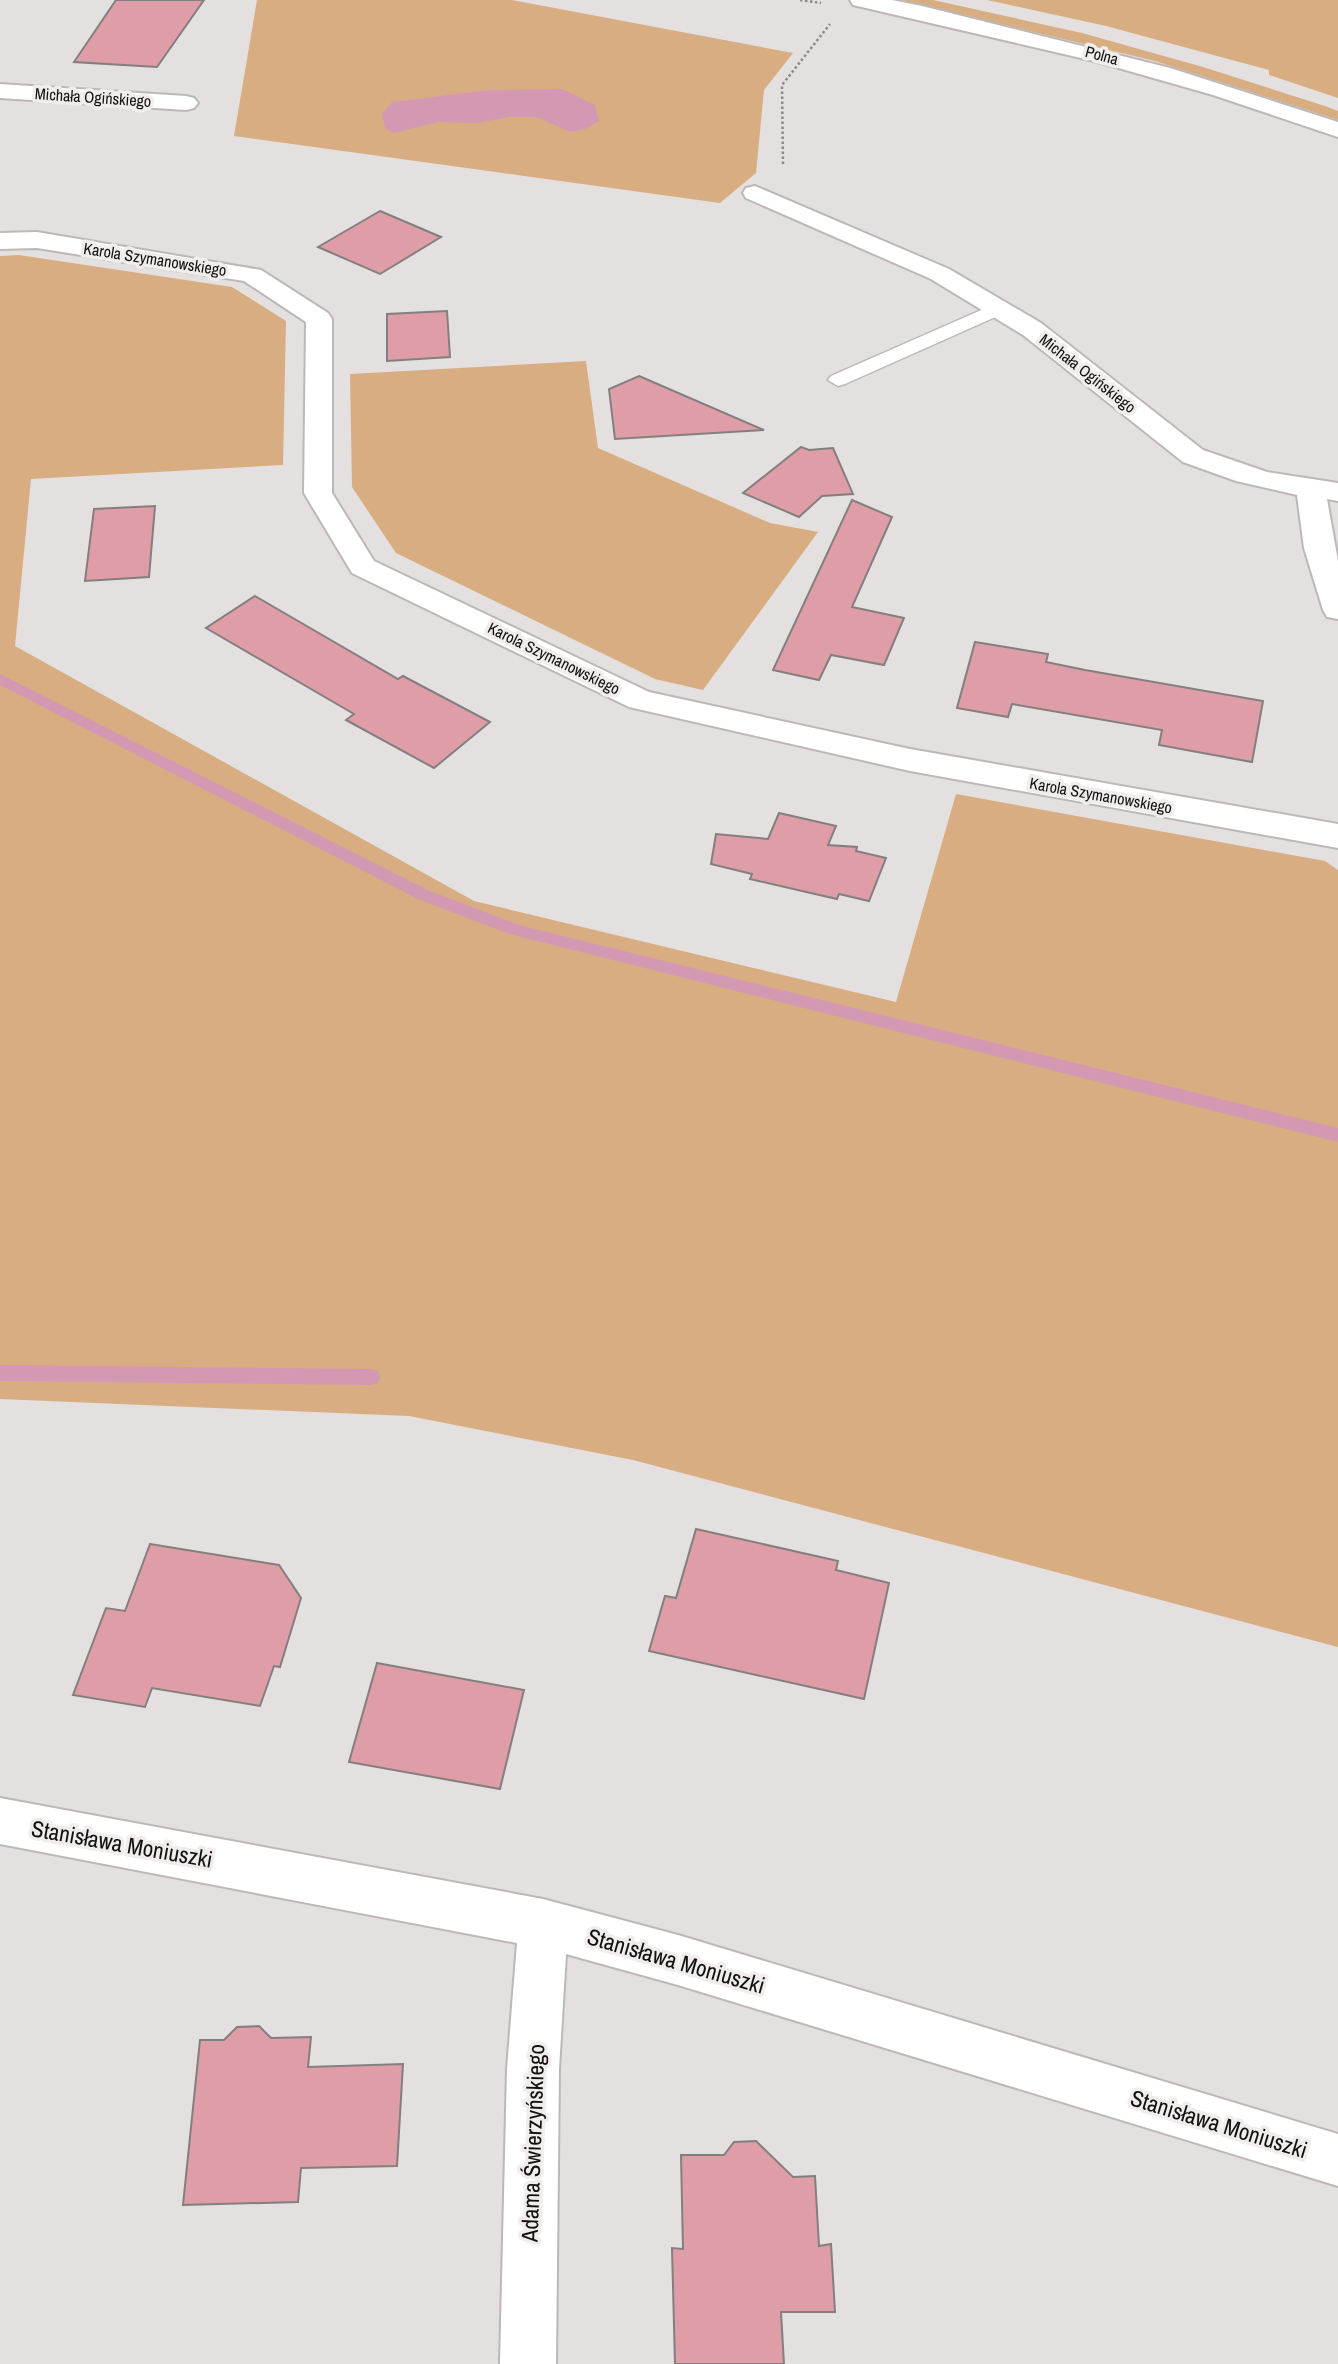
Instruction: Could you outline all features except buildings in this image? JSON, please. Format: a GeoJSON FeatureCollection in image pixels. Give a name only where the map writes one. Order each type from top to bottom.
{"type":"FeatureCollection","features":[{"type":"Feature","properties":{"kind":"street","name":"Polna"},"geometry":{"type":"LineString","coordinates":[[861,0],[981,25],[1114,58],[1194,81],[1338,130]]}},
{"type":"Feature","properties":{"kind":"street","name":"Michała Ogińskiego"},"geometry":{"type":"LineString","coordinates":[[0,91],[186,103]]}},
{"type":"Feature","properties":{"kind":"street","name":"Michała Ogińskiego"},"geometry":{"type":"LineString","coordinates":[[755,192],[940,274],[995,310],[1032,329],[1194,456],[1220,468],[1324,491],[1318,548],[1338,610]]}},
{"type":"Feature","properties":{"kind":"street","name":"Karola Szymanowskiego"},"geometry":{"type":"LineString","coordinates":[[0,241],[37,240],[252,275],[319,318],[318,494],[363,567],[640,700],[910,760],[1338,836]]}},
{"type":"Feature","properties":{"kind":"street","name":"Stanisława Moniuszki"},"geometry":{"type":"LineString","coordinates":[[0,1822],[543,1923],[678,1960],[1338,2160]]}},
{"type":"Feature","properties":{"kind":"street","name":"Adama Świerzyńskiego"},"geometry":{"type":"LineString","coordinates":[[528,2364],[533,2069],[543,1923]]}},
{"type":"Feature","properties":{"kind":"lane"},"geometry":{"type":"LineString","coordinates":[[838,380],[995,310]]}},
{"type":"Feature","properties":{"kind":"path"},"geometry":{"type":"LineString","coordinates":[[816,220],[783,172],[782,85],[836,17]]}},
{"type":"Feature","properties":{"kind":"shaded area"},"geometry":{"type":"Polygon","coordinates":[[[257,0],[512,0],[793,53],[764,90],[756,173],[720,203],[234,136],[257,0]]]}},
{"type":"Feature","properties":{"kind":"shaded area"},"geometry":{"type":"Polygon","coordinates":[[[900,0],[933,0],[1082,33],[1203,67],[1325,106],[1338,111],[1338,120],[1155,61],[900,0]]]}},
{"type":"Feature","properties":{"kind":"shaded area"},"geometry":{"type":"Polygon","coordinates":[[[987,0],[1338,0],[1338,98],[1269,75],[1269,70],[1106,26],[987,0]]]}},
{"type":"Feature","properties":{"kind":"shaded area"},"geometry":{"type":"Polygon","coordinates":[[[562,89],[595,105],[599,121],[585,129],[570,132],[536,117],[510,117],[476,123],[438,122],[394,133],[385,128],[382,114],[392,102],[488,90],[562,89]]]}},
{"type":"Feature","properties":{"kind":"shaded area"},"geometry":{"type":"Polygon","coordinates":[[[19,255],[232,287],[286,321],[283,465],[31,479],[15,646],[474,901],[896,1002],[956,794],[1325,861],[1338,870],[1338,1647],[633,1460],[409,1416],[0,1399],[0,256],[19,255]]]}},
{"type":"Feature","properties":{"kind":"shaded area"},"geometry":{"type":"Polygon","coordinates":[[[586,361],[598,448],[770,523],[818,532],[703,690],[655,679],[396,553],[352,487],[350,374],[586,361]]]}},
{"type":"Feature","properties":{"kind":"waterway"},"geometry":{"type":"LineString","coordinates":[[0,679],[424,895],[515,930],[1338,1135]]}},
{"type":"Feature","properties":{"kind":"waterway"},"geometry":{"type":"LineString","coordinates":[[0,1373],[371,1377]]}}]}
